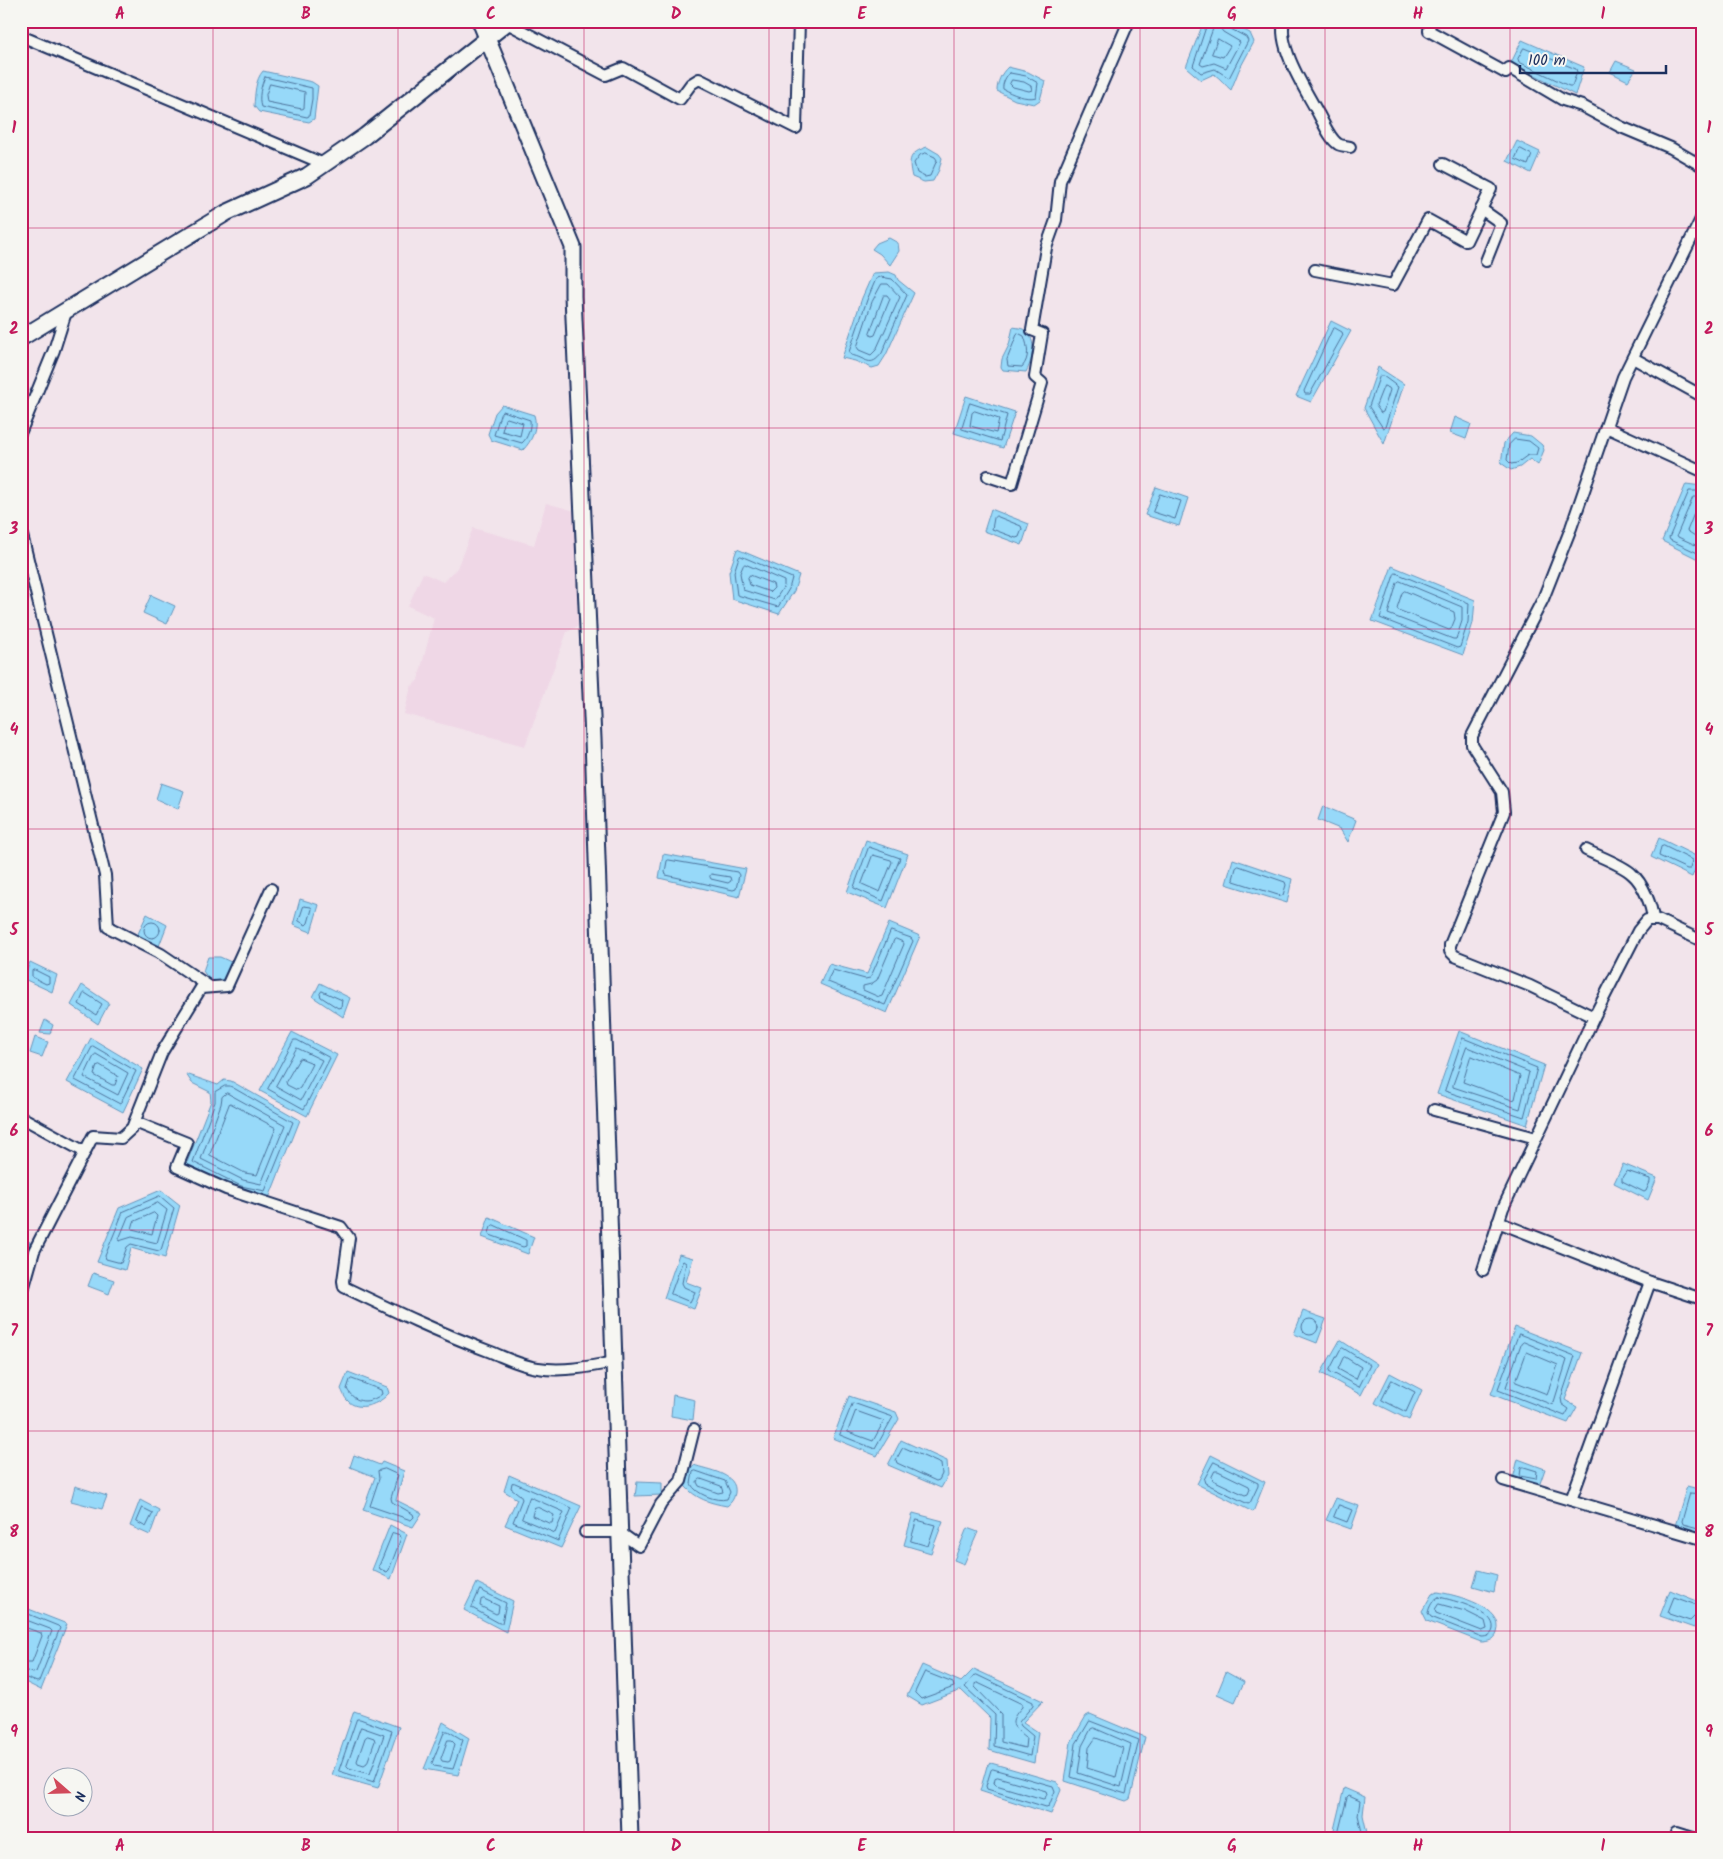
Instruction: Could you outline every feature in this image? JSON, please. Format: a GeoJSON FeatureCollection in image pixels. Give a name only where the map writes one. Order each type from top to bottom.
{"type":"FeatureCollection","features":[{"type":"Feature","properties":{"kind":"street"},"geometry":{"type":"LineString","coordinates":[[480,21],[573,247],[573,296],[593,749],[630,1838]]}},
{"type":"Feature","properties":{"kind":"street"},"geometry":{"type":"LineString","coordinates":[[21,338],[226,213],[307,176],[365,136],[508,22],[606,75],[623,68],[680,99],[691,84],[699,79],[796,128],[799,21]]}},
{"type":"Feature","properties":{"kind":"street"},"geometry":{"type":"LineString","coordinates":[[988,476],[1012,484],[1042,383],[1035,377],[1042,334],[1032,330],[1046,248],[1056,220],[1060,182],[1129,21]]}},
{"type":"Feature","properties":{"kind":"street"},"geometry":{"type":"LineString","coordinates":[[1284,21],[1284,38],[1296,72],[1329,132],[1338,144],[1350,147]]}},
{"type":"Feature","properties":{"kind":"street"},"geometry":{"type":"LineString","coordinates":[[1430,21],[1429,31],[1506,73],[1509,68],[1563,100],[1582,106],[1670,148],[1702,166]]}},
{"type":"Feature","properties":{"kind":"street"},"geometry":{"type":"LineString","coordinates":[[21,36],[324,164]]}},
{"type":"Feature","properties":{"kind":"street"},"geometry":{"type":"LineString","coordinates":[[1315,270],[1393,285],[1428,220],[1466,241],[1491,190],[1443,164]]}},
{"type":"Feature","properties":{"kind":"street"},"geometry":{"type":"LineString","coordinates":[[1481,209],[1501,223],[1486,261]]}},
{"type":"Feature","properties":{"kind":"street"},"geometry":{"type":"LineString","coordinates":[[1594,1017],[1530,986],[1455,956],[1450,951],[1450,945],[1504,812],[1502,792],[1472,744],[1472,736],[1543,599],[1571,528],[1623,377],[1702,217]]}},
{"type":"Feature","properties":{"kind":"street"},"geometry":{"type":"LineString","coordinates":[[21,431],[54,350],[67,309]]}},
{"type":"Feature","properties":{"kind":"street"},"geometry":{"type":"LineString","coordinates":[[1633,358],[1702,396]]}},
{"type":"Feature","properties":{"kind":"street"},"geometry":{"type":"LineString","coordinates":[[1606,427],[1702,471]]}},
{"type":"Feature","properties":{"kind":"street"},"geometry":{"type":"LineString","coordinates":[[21,531],[106,875],[108,927],[161,954],[210,987]]}},
{"type":"Feature","properties":{"kind":"street"},"geometry":{"type":"LineString","coordinates":[[1586,850],[1632,874],[1648,898],[1652,908],[1652,920]]}},
{"type":"Feature","properties":{"kind":"street"},"geometry":{"type":"LineString","coordinates":[[21,1297],[34,1252],[93,1136],[121,1138],[132,1128],[162,1052],[201,988],[227,986],[270,889]]}},
{"type":"Feature","properties":{"kind":"street"},"geometry":{"type":"LineString","coordinates":[[1483,1270],[1502,1208],[1638,930],[1647,920],[1658,920],[1702,940]]}},
{"type":"Feature","properties":{"kind":"street"},"geometry":{"type":"LineString","coordinates":[[1434,1110],[1536,1138]]}},
{"type":"Feature","properties":{"kind":"street"},"geometry":{"type":"LineString","coordinates":[[21,1117],[85,1152]]}},
{"type":"Feature","properties":{"kind":"street"},"geometry":{"type":"LineString","coordinates":[[134,1122],[187,1143],[177,1167],[226,1189],[341,1227],[349,1238],[343,1281],[344,1287],[458,1340],[522,1364],[554,1369],[586,1367],[614,1362]]}},
{"type":"Feature","properties":{"kind":"street"},"geometry":{"type":"LineString","coordinates":[[1498,1222],[1650,1282],[1702,1299]]}},
{"type":"Feature","properties":{"kind":"street"},"geometry":{"type":"LineString","coordinates":[[1571,1500],[1650,1282]]}},
{"type":"Feature","properties":{"kind":"street"},"geometry":{"type":"LineString","coordinates":[[584,1532],[619,1532],[639,1546],[661,1504],[681,1481],[694,1429]]}},
{"type":"Feature","properties":{"kind":"street"},"geometry":{"type":"LineString","coordinates":[[1503,1480],[1702,1538]]}},
{"type":"Feature","properties":{"kind":"street"},"geometry":{"type":"LineString","coordinates":[[1676,1833],[1692,1838]]}},
{"type":"Feature","properties":{"kind":"shaded area"},"geometry":{"type":"Polygon","coordinates":[[[546,503],[575,511],[578,626],[567,632],[525,746],[404,714],[411,687],[418,680],[434,618],[408,606],[423,573],[443,582],[457,568],[473,528],[534,545],[546,503]]]}},
{"type":"Feature","properties":{"kind":"water"},"geometry":{"type":"Polygon","coordinates":[[[1204,21],[1226,21],[1250,33],[1254,42],[1231,90],[1214,74],[1201,80],[1186,67],[1204,21]]]}},
{"type":"Feature","properties":{"kind":"water"},"geometry":{"type":"Polygon","coordinates":[[[1522,40],[1584,67],[1575,95],[1511,63],[1522,40]]]}},
{"type":"Feature","properties":{"kind":"water"},"geometry":{"type":"Polygon","coordinates":[[[1616,61],[1636,69],[1628,81],[1610,72],[1616,61]]]}},
{"type":"Feature","properties":{"kind":"water"},"geometry":{"type":"Polygon","coordinates":[[[1008,67],[1028,72],[1045,81],[1040,100],[1034,104],[1015,100],[997,91],[1000,78],[1008,67]]]}},
{"type":"Feature","properties":{"kind":"water"},"geometry":{"type":"Polygon","coordinates":[[[263,71],[312,82],[318,86],[314,119],[309,122],[259,112],[254,106],[257,83],[263,71]]]}},
{"type":"Feature","properties":{"kind":"water"},"geometry":{"type":"Polygon","coordinates":[[[1517,141],[1540,152],[1531,173],[1507,161],[1517,141]]]}},
{"type":"Feature","properties":{"kind":"water"},"geometry":{"type":"Polygon","coordinates":[[[927,147],[942,158],[939,170],[933,181],[924,182],[912,177],[910,161],[913,154],[927,147]]]}},
{"type":"Feature","properties":{"kind":"water"},"geometry":{"type":"Polygon","coordinates":[[[889,238],[898,243],[899,251],[890,265],[880,254],[872,249],[877,243],[889,238]]]}},
{"type":"Feature","properties":{"kind":"water"},"geometry":{"type":"Polygon","coordinates":[[[889,272],[896,275],[898,280],[914,293],[886,355],[879,366],[872,368],[842,358],[862,298],[873,273],[889,272]]]}},
{"type":"Feature","properties":{"kind":"water"},"geometry":{"type":"Polygon","coordinates":[[[1331,321],[1351,331],[1311,402],[1296,396],[1331,321]]]}},
{"type":"Feature","properties":{"kind":"water"},"geometry":{"type":"Polygon","coordinates":[[[1013,327],[1027,331],[1031,337],[1033,347],[1032,358],[1026,372],[1003,370],[1001,367],[1013,327]]]}},
{"type":"Feature","properties":{"kind":"water"},"geometry":{"type":"Polygon","coordinates":[[[1378,367],[1404,384],[1384,444],[1364,408],[1378,367]]]}},
{"type":"Feature","properties":{"kind":"water"},"geometry":{"type":"Polygon","coordinates":[[[966,396],[1015,412],[1003,448],[954,433],[966,396]]]}},
{"type":"Feature","properties":{"kind":"water"},"geometry":{"type":"Polygon","coordinates":[[[502,405],[534,415],[533,434],[523,450],[491,440],[488,434],[495,413],[502,405]]]}},
{"type":"Feature","properties":{"kind":"water"},"geometry":{"type":"Polygon","coordinates":[[[1455,417],[1471,424],[1466,439],[1450,433],[1455,417]]]}},
{"type":"Feature","properties":{"kind":"water"},"geometry":{"type":"Polygon","coordinates":[[[1513,433],[1531,436],[1542,445],[1544,450],[1538,465],[1530,459],[1520,467],[1511,470],[1501,463],[1504,443],[1513,433]]]}},
{"type":"Feature","properties":{"kind":"water"},"geometry":{"type":"Polygon","coordinates":[[[1686,484],[1702,486],[1702,561],[1662,541],[1686,484]]]}},
{"type":"Feature","properties":{"kind":"water"},"geometry":{"type":"Polygon","coordinates":[[[1156,487],[1188,498],[1179,526],[1145,515],[1156,487]]]}},
{"type":"Feature","properties":{"kind":"water"},"geometry":{"type":"Polygon","coordinates":[[[991,509],[1029,524],[1022,545],[984,531],[991,509]]]}},
{"type":"Feature","properties":{"kind":"water"},"geometry":{"type":"Polygon","coordinates":[[[737,549],[799,575],[794,591],[779,614],[732,599],[729,572],[737,549]]]}},
{"type":"Feature","properties":{"kind":"water"},"geometry":{"type":"Polygon","coordinates":[[[1392,566],[1475,600],[1473,623],[1463,655],[1372,621],[1392,566]]]}},
{"type":"Feature","properties":{"kind":"water"},"geometry":{"type":"Polygon","coordinates":[[[151,595],[175,606],[167,624],[143,613],[151,595]]]}},
{"type":"Feature","properties":{"kind":"water"},"geometry":{"type":"Polygon","coordinates":[[[161,783],[184,791],[178,809],[156,799],[161,783]]]}},
{"type":"Feature","properties":{"kind":"water"},"geometry":{"type":"Polygon","coordinates":[[[1323,806],[1356,820],[1348,842],[1340,829],[1318,820],[1323,806]]]}},
{"type":"Feature","properties":{"kind":"water"},"geometry":{"type":"Polygon","coordinates":[[[1659,838],[1700,858],[1692,877],[1651,857],[1659,838]]]}},
{"type":"Feature","properties":{"kind":"water"},"geometry":{"type":"Polygon","coordinates":[[[866,840],[908,854],[887,908],[847,892],[866,840]]]}},
{"type":"Feature","properties":{"kind":"water"},"geometry":{"type":"Polygon","coordinates":[[[663,854],[746,869],[739,897],[659,878],[663,854]]]}},
{"type":"Feature","properties":{"kind":"water"},"geometry":{"type":"Polygon","coordinates":[[[1233,859],[1292,879],[1287,903],[1226,884],[1233,859]]]}},
{"type":"Feature","properties":{"kind":"water"},"geometry":{"type":"Polygon","coordinates":[[[300,899],[319,905],[311,932],[293,925],[300,899]]]}},
{"type":"Feature","properties":{"kind":"water"},"geometry":{"type":"Polygon","coordinates":[[[147,914],[167,925],[159,946],[137,936],[147,914]]]}},
{"type":"Feature","properties":{"kind":"water"},"geometry":{"type":"Polygon","coordinates":[[[889,923],[920,936],[887,1013],[820,984],[829,964],[867,974],[889,923]]]}},
{"type":"Feature","properties":{"kind":"water"},"geometry":{"type":"Polygon","coordinates":[[[208,957],[220,957],[231,962],[225,981],[210,981],[203,971],[208,957]]]}},
{"type":"Feature","properties":{"kind":"water"},"geometry":{"type":"Polygon","coordinates":[[[30,962],[57,975],[52,992],[24,979],[30,962]]]}},
{"type":"Feature","properties":{"kind":"water"},"geometry":{"type":"Polygon","coordinates":[[[320,983],[350,998],[343,1017],[313,997],[320,983]]]}},
{"type":"Feature","properties":{"kind":"water"},"geometry":{"type":"Polygon","coordinates":[[[82,985],[109,1003],[98,1024],[71,1005],[82,985]]]}},
{"type":"Feature","properties":{"kind":"water"},"geometry":{"type":"Polygon","coordinates":[[[45,1020],[53,1025],[50,1034],[40,1033],[45,1020]]]}},
{"type":"Feature","properties":{"kind":"water"},"geometry":{"type":"Polygon","coordinates":[[[1459,1031],[1544,1065],[1527,1125],[1437,1094],[1459,1031]]]}},
{"type":"Feature","properties":{"kind":"water"},"geometry":{"type":"Polygon","coordinates":[[[292,1032],[337,1055],[307,1116],[260,1091],[292,1032]]]}},
{"type":"Feature","properties":{"kind":"water"},"geometry":{"type":"Polygon","coordinates":[[[35,1037],[48,1042],[42,1057],[30,1053],[35,1037]]]}},
{"type":"Feature","properties":{"kind":"water"},"geometry":{"type":"Polygon","coordinates":[[[91,1038],[143,1069],[123,1112],[67,1082],[91,1038]]]}},
{"type":"Feature","properties":{"kind":"water"},"geometry":{"type":"Polygon","coordinates":[[[186,1074],[218,1085],[224,1080],[231,1081],[300,1120],[269,1198],[239,1190],[186,1165],[211,1101],[210,1092],[192,1083],[186,1074]]]}},
{"type":"Feature","properties":{"kind":"water"},"geometry":{"type":"Polygon","coordinates":[[[1623,1164],[1657,1178],[1648,1200],[1614,1183],[1623,1164]]]}},
{"type":"Feature","properties":{"kind":"water"},"geometry":{"type":"Polygon","coordinates":[[[161,1190],[180,1205],[165,1258],[131,1248],[125,1270],[97,1262],[119,1208],[161,1190]]]}},
{"type":"Feature","properties":{"kind":"water"},"geometry":{"type":"Polygon","coordinates":[[[489,1217],[534,1237],[528,1254],[482,1237],[489,1217]]]}},
{"type":"Feature","properties":{"kind":"water"},"geometry":{"type":"Polygon","coordinates":[[[21,1237],[30,1242],[21,1265],[21,1237]]]}},
{"type":"Feature","properties":{"kind":"water"},"geometry":{"type":"Polygon","coordinates":[[[679,1254],[693,1258],[686,1282],[702,1288],[694,1309],[664,1298],[679,1254]]]}},
{"type":"Feature","properties":{"kind":"water"},"geometry":{"type":"Polygon","coordinates":[[[93,1273],[114,1280],[109,1294],[88,1286],[93,1273]]]}},
{"type":"Feature","properties":{"kind":"water"},"geometry":{"type":"Polygon","coordinates":[[[1303,1311],[1326,1319],[1317,1343],[1294,1334],[1303,1311]]]}},
{"type":"Feature","properties":{"kind":"water"},"geometry":{"type":"Polygon","coordinates":[[[1515,1327],[1582,1353],[1565,1400],[1577,1407],[1568,1423],[1491,1394],[1515,1327]]]}},
{"type":"Feature","properties":{"kind":"water"},"geometry":{"type":"Polygon","coordinates":[[[1340,1340],[1377,1364],[1361,1395],[1321,1373],[1340,1340]]]}},
{"type":"Feature","properties":{"kind":"water"},"geometry":{"type":"Polygon","coordinates":[[[348,1372],[387,1387],[389,1393],[380,1401],[369,1406],[352,1404],[346,1399],[341,1389],[348,1372]]]}},
{"type":"Feature","properties":{"kind":"water"},"geometry":{"type":"Polygon","coordinates":[[[1390,1373],[1422,1390],[1409,1420],[1375,1403],[1390,1373]]]}},
{"type":"Feature","properties":{"kind":"water"},"geometry":{"type":"Polygon","coordinates":[[[673,1395],[695,1400],[693,1420],[671,1416],[673,1395]]]}},
{"type":"Feature","properties":{"kind":"water"},"geometry":{"type":"Polygon","coordinates":[[[849,1396],[896,1412],[899,1419],[877,1456],[833,1438],[849,1396]]]}},
{"type":"Feature","properties":{"kind":"water"},"geometry":{"type":"Polygon","coordinates":[[[901,1440],[947,1461],[948,1476],[941,1488],[888,1465],[901,1440]]]}},
{"type":"Feature","properties":{"kind":"water"},"geometry":{"type":"Polygon","coordinates":[[[354,1455],[380,1465],[382,1462],[404,1471],[396,1500],[422,1513],[413,1527],[363,1510],[375,1477],[350,1467],[354,1455]]]}},
{"type":"Feature","properties":{"kind":"water"},"geometry":{"type":"Polygon","coordinates":[[[1211,1455],[1265,1482],[1253,1512],[1197,1484],[1211,1455]]]}},
{"type":"Feature","properties":{"kind":"water"},"geometry":{"type":"Polygon","coordinates":[[[1518,1459],[1545,1469],[1539,1486],[1513,1479],[1518,1459]]]}},
{"type":"Feature","properties":{"kind":"water"},"geometry":{"type":"Polygon","coordinates":[[[694,1465],[720,1473],[732,1481],[735,1486],[735,1493],[727,1506],[704,1500],[685,1486],[689,1469],[694,1465]]]}},
{"type":"Feature","properties":{"kind":"water"},"geometry":{"type":"Polygon","coordinates":[[[509,1475],[581,1506],[561,1548],[505,1525],[517,1499],[504,1491],[509,1475]]]}},
{"type":"Feature","properties":{"kind":"water"},"geometry":{"type":"Polygon","coordinates":[[[637,1482],[662,1483],[662,1495],[635,1496],[637,1482]]]}},
{"type":"Feature","properties":{"kind":"water"},"geometry":{"type":"Polygon","coordinates":[[[75,1486],[107,1496],[102,1509],[71,1501],[75,1486]]]}},
{"type":"Feature","properties":{"kind":"water"},"geometry":{"type":"Polygon","coordinates":[[[1687,1486],[1702,1490],[1702,1534],[1675,1526],[1687,1486]]]}},
{"type":"Feature","properties":{"kind":"water"},"geometry":{"type":"Polygon","coordinates":[[[1336,1498],[1359,1506],[1351,1529],[1326,1520],[1336,1498]]]}},
{"type":"Feature","properties":{"kind":"water"},"geometry":{"type":"Polygon","coordinates":[[[140,1500],[159,1510],[150,1535],[130,1526],[140,1500]]]}},
{"type":"Feature","properties":{"kind":"water"},"geometry":{"type":"Polygon","coordinates":[[[913,1513],[943,1521],[931,1553],[904,1545],[913,1513]]]}},
{"type":"Feature","properties":{"kind":"water"},"geometry":{"type":"Polygon","coordinates":[[[390,1525],[407,1534],[391,1579],[372,1570],[390,1525]]]}},
{"type":"Feature","properties":{"kind":"water"},"geometry":{"type":"Polygon","coordinates":[[[967,1528],[978,1532],[964,1564],[954,1560],[967,1528]]]}},
{"type":"Feature","properties":{"kind":"water"},"geometry":{"type":"Polygon","coordinates":[[[1478,1570],[1497,1575],[1494,1592],[1473,1586],[1478,1570]]]}},
{"type":"Feature","properties":{"kind":"water"},"geometry":{"type":"Polygon","coordinates":[[[477,1583],[513,1601],[506,1632],[464,1610],[477,1583]]]}},
{"type":"Feature","properties":{"kind":"water"},"geometry":{"type":"Polygon","coordinates":[[[1670,1590],[1702,1603],[1702,1613],[1694,1628],[1660,1616],[1670,1590]]]}},
{"type":"Feature","properties":{"kind":"water"},"geometry":{"type":"Polygon","coordinates":[[[1438,1592],[1467,1599],[1487,1609],[1494,1616],[1498,1624],[1495,1637],[1489,1641],[1481,1642],[1427,1621],[1422,1611],[1432,1594],[1438,1592]]]}},
{"type":"Feature","properties":{"kind":"water"},"geometry":{"type":"Polygon","coordinates":[[[21,1606],[67,1624],[41,1690],[21,1680],[21,1606]]]}},
{"type":"Feature","properties":{"kind":"water"},"geometry":{"type":"Polygon","coordinates":[[[922,1665],[961,1682],[974,1669],[1043,1701],[1023,1722],[1038,1732],[1034,1763],[989,1750],[990,1718],[961,1690],[922,1705],[907,1696],[922,1665]]]}},
{"type":"Feature","properties":{"kind":"water"},"geometry":{"type":"Polygon","coordinates":[[[1226,1672],[1244,1682],[1235,1702],[1217,1694],[1226,1672]]]}},
{"type":"Feature","properties":{"kind":"water"},"geometry":{"type":"Polygon","coordinates":[[[354,1711],[399,1727],[378,1788],[332,1775],[354,1711]]]}},
{"type":"Feature","properties":{"kind":"water"},"geometry":{"type":"Polygon","coordinates":[[[1090,1714],[1145,1737],[1130,1799],[1126,1801],[1065,1781],[1071,1742],[1086,1716],[1090,1714]]]}},
{"type":"Feature","properties":{"kind":"water"},"geometry":{"type":"Polygon","coordinates":[[[443,1722],[469,1738],[458,1775],[424,1769],[443,1722]]]}},
{"type":"Feature","properties":{"kind":"water"},"geometry":{"type":"Polygon","coordinates":[[[991,1763],[1057,1782],[1061,1790],[1051,1814],[980,1791],[987,1766],[991,1763]]]}},
{"type":"Feature","properties":{"kind":"water"},"geometry":{"type":"Polygon","coordinates":[[[1344,1788],[1365,1797],[1363,1815],[1367,1833],[1365,1838],[1332,1838],[1344,1788]]]}}]}
